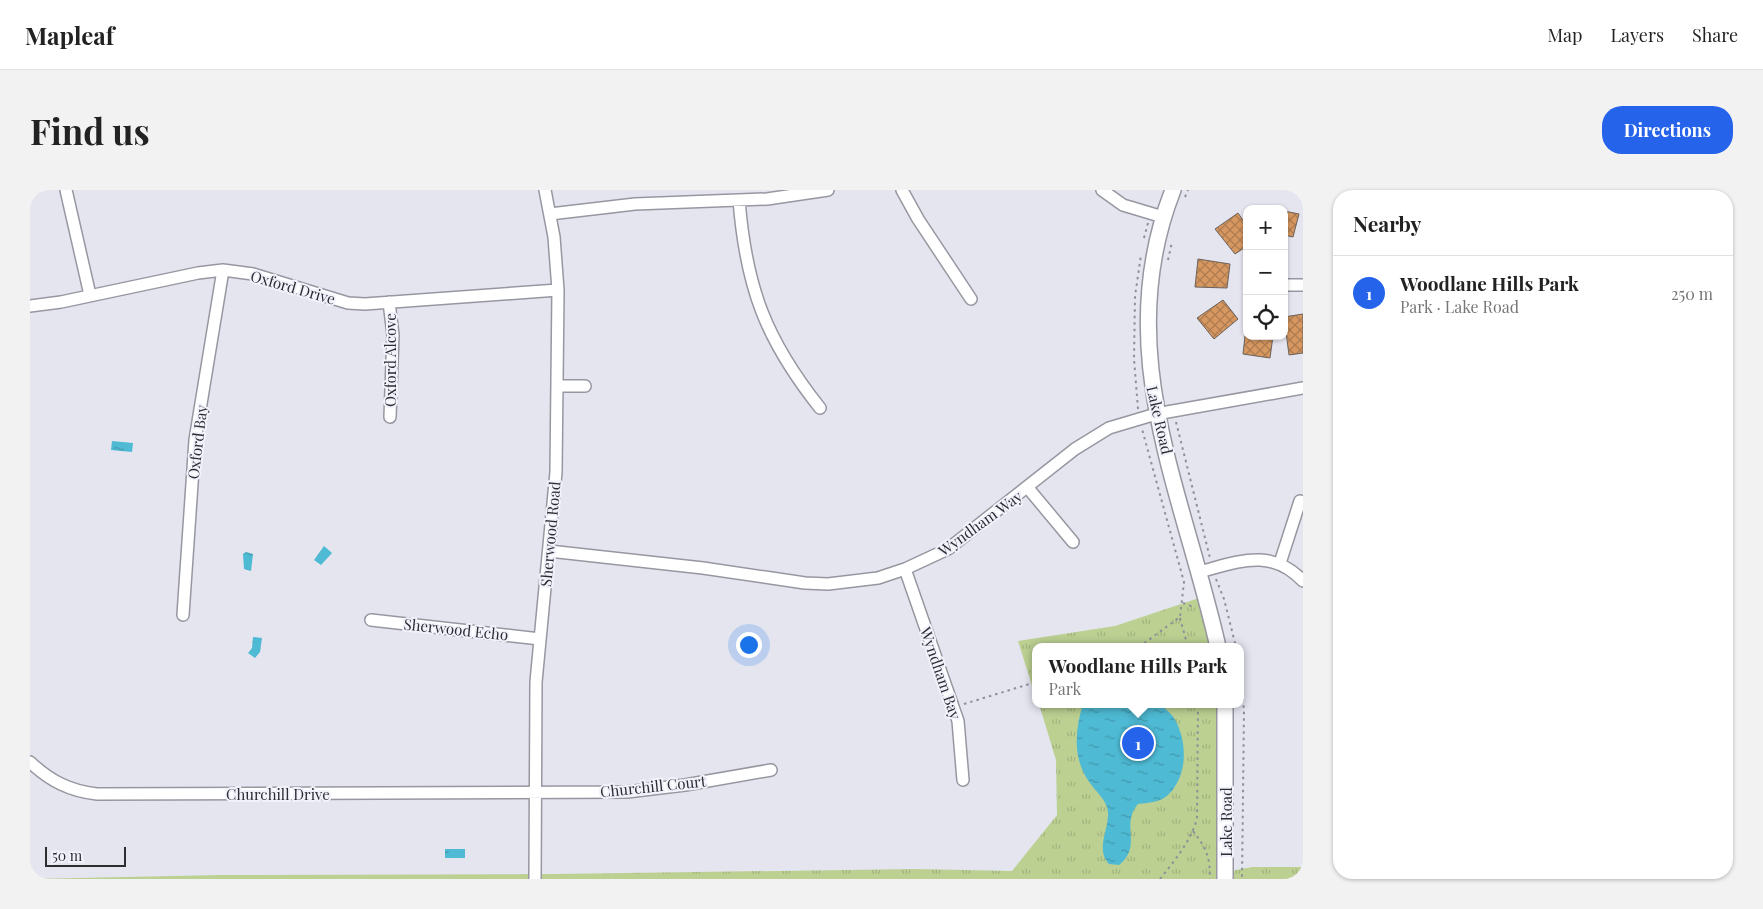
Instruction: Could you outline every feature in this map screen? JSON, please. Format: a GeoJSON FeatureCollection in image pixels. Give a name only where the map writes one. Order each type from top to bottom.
{"type":"FeatureCollection","features":[{"type":"Feature","properties":{"kind":"street"},"geometry":{"type":"LineString","coordinates":[[66,190],[90,296]]}},
{"type":"Feature","properties":{"kind":"street","name":"Sherwood Road"},"geometry":{"type":"LineString","coordinates":[[535,879],[534,710],[555,492],[557,386],[558,290],[550,214],[545,190]]}},
{"type":"Feature","properties":{"kind":"street"},"geometry":{"type":"LineString","coordinates":[[550,214],[614,205],[786,197],[828,190]]}},
{"type":"Feature","properties":{"kind":"street"},"geometry":{"type":"LineString","coordinates":[[902,190],[918,219],[971,299]]}},
{"type":"Feature","properties":{"kind":"street"},"geometry":{"type":"LineString","coordinates":[[1102,190],[1123,205],[1163,217]]}},
{"type":"Feature","properties":{"kind":"street","name":"Lake Road"},"geometry":{"type":"LineString","coordinates":[[1172,190],[1163,217],[1151,272],[1147,322],[1149,371],[1156,414],[1217,643]]}},
{"type":"Feature","properties":{"kind":"street"},"geometry":{"type":"LineString","coordinates":[[739,200],[744,254],[760,310],[784,359],[820,408]]}},
{"type":"Feature","properties":{"kind":"street","name":"Oxford Drive"},"geometry":{"type":"LineString","coordinates":[[30,306],[90,296],[198,273],[223,270],[253,274],[348,303],[365,304],[558,290]]}},
{"type":"Feature","properties":{"kind":"street","name":"Oxford Bay"},"geometry":{"type":"LineString","coordinates":[[183,615],[195,440],[223,270]]}},
{"type":"Feature","properties":{"kind":"street"},"geometry":{"type":"LineString","coordinates":[[1288,285],[1303,285]]}},
{"type":"Feature","properties":{"kind":"street","name":"Oxford Alcove"},"geometry":{"type":"LineString","coordinates":[[389,302],[393,335],[390,417]]}},
{"type":"Feature","properties":{"kind":"street"},"geometry":{"type":"LineString","coordinates":[[557,386],[585,386]]}},
{"type":"Feature","properties":{"kind":"street","name":"Wyndham Way"},"geometry":{"type":"LineString","coordinates":[[549,552],[703,568],[805,583],[852,582],[878,578],[905,569],[948,549],[1090,438],[1109,428],[1156,414],[1303,388]]}},
{"type":"Feature","properties":{"kind":"street"},"geometry":{"type":"LineString","coordinates":[[1028,488],[1073,542]]}},
{"type":"Feature","properties":{"kind":"street"},"geometry":{"type":"LineString","coordinates":[[1280,563],[1300,501]]}},
{"type":"Feature","properties":{"kind":"street"},"geometry":{"type":"LineString","coordinates":[[1199,572],[1257,559],[1280,563],[1295,572],[1303,581]]}},
{"type":"Feature","properties":{"kind":"street","name":"Wyndham Bay"},"geometry":{"type":"LineString","coordinates":[[905,569],[954,706],[961,734],[963,780]]}},
{"type":"Feature","properties":{"kind":"street","name":"Sherwood Echo"},"geometry":{"type":"LineString","coordinates":[[371,620],[540,638]]}},
{"type":"Feature","properties":{"kind":"street","name":"Lake Road"},"geometry":{"type":"LineString","coordinates":[[1225,708],[1225,879]]}},
{"type":"Feature","properties":{"kind":"street","name":"Churchill Drive"},"geometry":{"type":"LineString","coordinates":[[30,762],[54,782],[69,789],[97,794],[535,794]]}},
{"type":"Feature","properties":{"kind":"street","name":"Churchill Court"},"geometry":{"type":"LineString","coordinates":[[535,794],[652,789],[771,770]]}},
{"type":"Feature","properties":{"kind":"path"},"geometry":{"type":"LineString","coordinates":[[1137,405],[1184,582],[1183,604],[1180,617],[1187,643]]}},
{"type":"Feature","properties":{"kind":"path"},"geometry":{"type":"LineString","coordinates":[[1183,604],[1191,606]]}},
{"type":"Feature","properties":{"kind":"path"},"geometry":{"type":"LineString","coordinates":[[1144,643],[1180,617]]}},
{"type":"Feature","properties":{"kind":"path"},"geometry":{"type":"LineString","coordinates":[[954,706],[1032,683]]}},
{"type":"Feature","properties":{"kind":"path"},"geometry":{"type":"LineString","coordinates":[[1160,879],[1193,831],[1197,818],[1198,708]]}},
{"type":"Feature","properties":{"kind":"path"},"geometry":{"type":"LineString","coordinates":[[1242,879],[1244,708]]}},
{"type":"Feature","properties":{"kind":"path"},"geometry":{"type":"LineString","coordinates":[[1193,831],[1204,845],[1210,859],[1210,879]]}},
{"type":"Feature","properties":{"kind":"green space"},"geometry":{"type":"Polygon","coordinates":[[[1205,596],[1217,643],[1032,643],[1032,685],[1018,641],[1115,626],[1205,596]]]}},
{"type":"Feature","properties":{"kind":"green space"},"geometry":{"type":"Polygon","coordinates":[[[1040,708],[1225,708],[1226,872],[1252,867],[1303,867],[1303,879],[30,879],[221,875],[557,874],[915,869],[1012,871],[1057,815],[1056,760],[1040,708]]]}},
{"type":"Feature","properties":{"kind":"water"},"geometry":{"type":"Polygon","coordinates":[[[112,441],[133,443],[132,452],[111,450],[112,441]]]}},
{"type":"Feature","properties":{"kind":"water"},"geometry":{"type":"Polygon","coordinates":[[[324,546],[332,553],[321,565],[314,560],[324,546]]]}},
{"type":"Feature","properties":{"kind":"water"},"geometry":{"type":"Polygon","coordinates":[[[246,552],[253,554],[251,571],[244,569],[243,554],[246,552]]]}},
{"type":"Feature","properties":{"kind":"water"},"geometry":{"type":"Polygon","coordinates":[[[253,637],[262,638],[260,652],[255,658],[248,653],[252,648],[253,637]]]}},
{"type":"Feature","properties":{"kind":"water"},"geometry":{"type":"Polygon","coordinates":[[[1082,708],[1164,708],[1174,718],[1182,737],[1184,758],[1175,787],[1162,799],[1138,804],[1131,820],[1130,850],[1126,858],[1119,865],[1109,864],[1103,852],[1108,812],[1103,800],[1084,774],[1080,764],[1077,744],[1078,724],[1082,708]]]}},
{"type":"Feature","properties":{"kind":"water"},"geometry":{"type":"Polygon","coordinates":[[[445,849],[465,849],[465,858],[445,858],[445,849]]]}},
{"type":"Feature","properties":{"kind":"building"},"geometry":{"type":"Polygon","coordinates":[[[1288,212],[1299,214],[1293,237],[1288,236],[1288,212]]]}},
{"type":"Feature","properties":{"kind":"building"},"geometry":{"type":"Polygon","coordinates":[[[1238,213],[1243,220],[1243,249],[1235,254],[1215,229],[1238,213]]]}},
{"type":"Feature","properties":{"kind":"building"},"geometry":{"type":"Polygon","coordinates":[[[1198,259],[1230,264],[1227,288],[1195,287],[1198,259]]]}},
{"type":"Feature","properties":{"kind":"building"},"geometry":{"type":"Polygon","coordinates":[[[1223,300],[1238,319],[1214,339],[1197,318],[1223,300]]]}},
{"type":"Feature","properties":{"kind":"building"},"geometry":{"type":"Polygon","coordinates":[[[1303,314],[1303,353],[1289,355],[1287,340],[1288,316],[1303,314]]]}},
{"type":"Feature","properties":{"kind":"building"},"geometry":{"type":"Polygon","coordinates":[[[1245,340],[1272,340],[1270,358],[1243,354],[1245,340]]]}},
{"type":"Feature","properties":{"kind":"place","name":"Woodlane Hills Park"},"geometry":{"type":"Point","coordinates":[1138,743]}}]}
